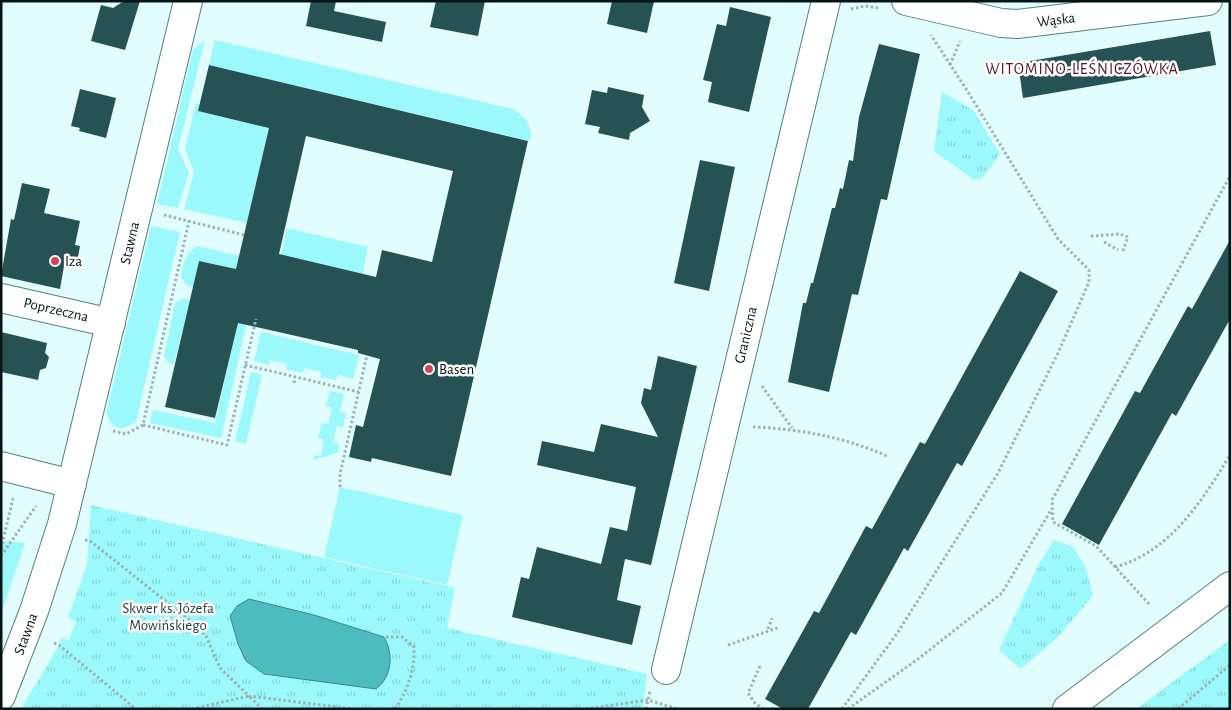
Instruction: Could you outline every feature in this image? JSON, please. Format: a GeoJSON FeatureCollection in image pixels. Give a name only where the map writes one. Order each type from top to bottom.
{"type":"FeatureCollection","features":[{"type":"Feature","properties":{"kind":"street","name":"Stawna"},"geometry":{"type":"LineString","coordinates":[[1,696],[34,611],[62,524],[188,1]]}},
{"type":"Feature","properties":{"kind":"street","name":"Graniczna"},"geometry":{"type":"LineString","coordinates":[[666,670],[826,1]]}},
{"type":"Feature","properties":{"kind":"street","name":"Wąska"},"geometry":{"type":"LineString","coordinates":[[906,1],[981,10],[1017,24],[1208,1]]}},
{"type":"Feature","properties":{"kind":"street","name":"Poprzeczna"},"geometry":{"type":"LineString","coordinates":[[1,298],[111,323]]}},
{"type":"Feature","properties":{"kind":"street"},"geometry":{"type":"LineString","coordinates":[[1,466],[72,484]]}},
{"type":"Feature","properties":{"kind":"street"},"geometry":{"type":"LineString","coordinates":[[1067,709],[1230,586]]}},
{"type":"Feature","properties":{"kind":"path"},"geometry":{"type":"LineString","coordinates":[[842,709],[898,632],[998,472],[1058,352],[1089,282],[1089,270],[1058,239],[930,34]]}},
{"type":"Feature","properties":{"kind":"path"},"geometry":{"type":"LineString","coordinates":[[950,65],[960,40]]}},
{"type":"Feature","properties":{"kind":"path"},"geometry":{"type":"LineString","coordinates":[[1149,604],[1096,546],[1053,522],[1052,500],[1230,176]]}},
{"type":"Feature","properties":{"kind":"path"},"geometry":{"type":"LineString","coordinates":[[154,213],[244,235]]}},
{"type":"Feature","properties":{"kind":"path"},"geometry":{"type":"LineString","coordinates":[[143,425],[189,221]]}},
{"type":"Feature","properties":{"kind":"path"},"geometry":{"type":"LineString","coordinates":[[1091,236],[1120,234],[1128,238],[1122,253]]}},
{"type":"Feature","properties":{"kind":"path"},"geometry":{"type":"LineString","coordinates":[[1104,242],[1118,250]]}},
{"type":"Feature","properties":{"kind":"path"},"geometry":{"type":"LineString","coordinates":[[109,427],[124,434],[143,425],[227,445],[256,319]]}},
{"type":"Feature","properties":{"kind":"path"},"geometry":{"type":"LineString","coordinates":[[340,487],[340,474],[367,355]]}},
{"type":"Feature","properties":{"kind":"path"},"geometry":{"type":"LineString","coordinates":[[245,365],[359,392]]}},
{"type":"Feature","properties":{"kind":"path"},"geometry":{"type":"LineString","coordinates":[[294,383],[295,377]]}},
{"type":"Feature","properties":{"kind":"path"},"geometry":{"type":"LineString","coordinates":[[761,385],[793,428]]}},
{"type":"Feature","properties":{"kind":"path"},"geometry":{"type":"LineString","coordinates":[[745,426],[793,428],[826,435],[866,447],[887,456]]}},
{"type":"Feature","properties":{"kind":"path"},"geometry":{"type":"LineString","coordinates":[[1115,567],[1133,562],[1160,545],[1183,523],[1215,480],[1230,455]]}},
{"type":"Feature","properties":{"kind":"path"},"geometry":{"type":"LineString","coordinates":[[1,549],[15,492]]}},
{"type":"Feature","properties":{"kind":"path"},"geometry":{"type":"LineString","coordinates":[[1,556],[41,499]]}},
{"type":"Feature","properties":{"kind":"path"},"geometry":{"type":"LineString","coordinates":[[848,709],[910,665],[1002,593],[1052,509]]}},
{"type":"Feature","properties":{"kind":"path"},"geometry":{"type":"LineString","coordinates":[[84,539],[90,541],[206,636],[220,668],[262,709]]}},
{"type":"Feature","properties":{"kind":"path"},"geometry":{"type":"LineString","coordinates":[[767,630],[772,618]]}},
{"type":"Feature","properties":{"kind":"path"},"geometry":{"type":"LineString","coordinates":[[728,645],[780,627]]}},
{"type":"Feature","properties":{"kind":"path"},"geometry":{"type":"LineString","coordinates":[[386,637],[402,637],[414,647],[415,664],[404,695],[395,709]]}},
{"type":"Feature","properties":{"kind":"path"},"geometry":{"type":"LineString","coordinates":[[54,643],[136,709]]}},
{"type":"Feature","properties":{"kind":"path"},"geometry":{"type":"LineString","coordinates":[[1178,709],[1230,665]]}},
{"type":"Feature","properties":{"kind":"path"},"geometry":{"type":"LineString","coordinates":[[760,666],[748,693],[755,704],[763,709]]}},
{"type":"Feature","properties":{"kind":"path"},"geometry":{"type":"LineString","coordinates":[[192,709],[249,696],[354,709]]}},
{"type":"Feature","properties":{"kind":"path"},"geometry":{"type":"LineString","coordinates":[[586,709],[648,700],[678,709]]}},
{"type":"Feature","properties":{"kind":"green space"},"geometry":{"type":"Polygon","coordinates":[[[205,40],[178,149],[189,173],[178,208],[157,204],[193,50],[205,40]]]}},
{"type":"Feature","properties":{"kind":"green space"},"geometry":{"type":"Polygon","coordinates":[[[215,40],[513,109],[527,122],[531,135],[530,141],[209,65],[215,40]]]}},
{"type":"Feature","properties":{"kind":"green space"},"geometry":{"type":"Polygon","coordinates":[[[942,92],[973,110],[1000,154],[982,178],[974,180],[934,151],[942,92]]]}},
{"type":"Feature","properties":{"kind":"green space"},"geometry":{"type":"Polygon","coordinates":[[[196,103],[199,104],[198,111],[269,128],[247,223],[184,209],[194,172],[185,149],[196,103]]]}},
{"type":"Feature","properties":{"kind":"green space"},"geometry":{"type":"Polygon","coordinates":[[[151,226],[180,232],[136,422],[122,429],[111,423],[107,410],[151,226]]]}},
{"type":"Feature","properties":{"kind":"green space"},"geometry":{"type":"Polygon","coordinates":[[[287,228],[368,247],[362,277],[280,258],[287,228]]]}},
{"type":"Feature","properties":{"kind":"green space"},"geometry":{"type":"Polygon","coordinates":[[[198,246],[239,256],[236,269],[199,261],[193,287],[186,285],[181,277],[184,263],[187,255],[198,246]]]}},
{"type":"Feature","properties":{"kind":"green space"},"geometry":{"type":"Polygon","coordinates":[[[184,298],[190,300],[174,364],[167,362],[164,356],[175,303],[184,298]]]}},
{"type":"Feature","properties":{"kind":"green space"},"geometry":{"type":"Polygon","coordinates":[[[248,317],[221,438],[150,423],[153,410],[215,423],[239,318],[248,317]]]}},
{"type":"Feature","properties":{"kind":"green space"},"geometry":{"type":"Polygon","coordinates":[[[261,332],[359,355],[353,379],[338,375],[336,380],[320,377],[321,372],[304,368],[303,373],[286,369],[287,364],[270,360],[269,365],[254,361],[261,332]]]}},
{"type":"Feature","properties":{"kind":"green space"},"geometry":{"type":"Polygon","coordinates":[[[251,372],[262,375],[246,444],[235,442],[251,372]]]}},
{"type":"Feature","properties":{"kind":"green space"},"geometry":{"type":"Polygon","coordinates":[[[330,391],[344,394],[340,412],[346,414],[343,427],[337,426],[333,442],[340,444],[337,453],[313,460],[314,455],[321,456],[324,440],[318,438],[322,423],[328,424],[332,408],[326,406],[330,391]]]}},
{"type":"Feature","properties":{"kind":"green space"},"geometry":{"type":"Polygon","coordinates":[[[340,487],[463,515],[447,585],[324,557],[340,487]]]}},
{"type":"Feature","properties":{"kind":"green space","name":"Skwer ks. Józefa Mowińskiego"},"geometry":{"type":"Polygon","coordinates":[[[91,505],[455,588],[447,628],[647,674],[643,709],[21,709],[57,649],[61,638],[69,640],[76,621],[68,618],[87,564],[91,505]]]}},
{"type":"Feature","properties":{"kind":"green space"},"geometry":{"type":"Polygon","coordinates":[[[1054,540],[1073,547],[1086,568],[1093,596],[1058,637],[1021,669],[999,650],[1040,562],[1054,540]]]}},
{"type":"Feature","properties":{"kind":"green space"},"geometry":{"type":"Polygon","coordinates":[[[1,541],[25,543],[1,614],[1,541]]]}},
{"type":"Feature","properties":{"kind":"green space"},"geometry":{"type":"Polygon","coordinates":[[[1230,640],[1230,709],[1136,709],[1226,643],[1230,640]]]}},
{"type":"Feature","properties":{"kind":"shaded area"},"geometry":{"type":"Polygon","coordinates":[[[249,599],[314,615],[384,637],[390,658],[390,665],[385,678],[376,689],[264,674],[246,661],[238,644],[230,616],[237,606],[249,599]]]}},
{"type":"Feature","properties":{"kind":"building"},"geometry":{"type":"Polygon","coordinates":[[[124,1],[140,1],[125,50],[91,41],[101,5],[113,8],[124,1]]]}},
{"type":"Feature","properties":{"kind":"building"},"geometry":{"type":"Polygon","coordinates":[[[311,1],[336,1],[334,11],[386,22],[382,42],[306,26],[311,1]]]}},
{"type":"Feature","properties":{"kind":"building"},"geometry":{"type":"Polygon","coordinates":[[[436,1],[485,1],[478,36],[430,27],[436,1]]]}},
{"type":"Feature","properties":{"kind":"building"},"geometry":{"type":"Polygon","coordinates":[[[612,1],[654,1],[647,33],[607,24],[612,1]]]}},
{"type":"Feature","properties":{"kind":"building"},"geometry":{"type":"Polygon","coordinates":[[[730,7],[771,17],[749,112],[708,102],[712,82],[703,80],[717,24],[726,26],[730,7]]]}},
{"type":"Feature","properties":{"kind":"building"},"geometry":{"type":"Polygon","coordinates":[[[1210,31],[1216,65],[1023,98],[1018,63],[1210,31]]]}},
{"type":"Feature","properties":{"kind":"building"},"geometry":{"type":"Polygon","coordinates":[[[879,44],[920,54],[887,200],[881,199],[858,295],[852,294],[829,392],[788,382],[803,303],[806,303],[811,283],[813,283],[832,208],[835,208],[840,188],[843,189],[849,160],[853,161],[859,117],[879,44]]]}},
{"type":"Feature","properties":{"kind":"building"},"geometry":{"type":"Polygon","coordinates":[[[209,65],[528,141],[451,476],[372,458],[371,462],[349,457],[356,425],[363,427],[380,359],[358,353],[358,350],[238,323],[215,418],[165,407],[199,261],[236,269],[269,128],[198,111],[209,65]],[[306,136],[279,254],[376,277],[382,250],[432,262],[453,171],[306,136]]]}},
{"type":"Feature","properties":{"kind":"building"},"geometry":{"type":"Polygon","coordinates":[[[608,87],[644,95],[642,107],[650,121],[630,133],[629,140],[598,133],[600,127],[585,124],[592,90],[607,93],[608,87]]]}},
{"type":"Feature","properties":{"kind":"building"},"geometry":{"type":"Polygon","coordinates":[[[80,89],[116,98],[106,138],[79,131],[80,128],[71,126],[80,89]]]}},
{"type":"Feature","properties":{"kind":"building"},"geometry":{"type":"Polygon","coordinates":[[[700,160],[735,167],[709,291],[674,283],[700,160]]]}},
{"type":"Feature","properties":{"kind":"building"},"geometry":{"type":"Polygon","coordinates":[[[22,183],[50,189],[44,213],[80,221],[75,245],[80,246],[76,268],[64,266],[60,289],[1,276],[11,219],[14,220],[22,183]]]}},
{"type":"Feature","properties":{"kind":"building"},"geometry":{"type":"Polygon","coordinates":[[[1230,240],[1230,319],[1176,416],[1172,413],[1099,545],[1062,524],[1135,391],[1140,393],[1188,306],[1192,309],[1230,240]]]}},
{"type":"Feature","properties":{"kind":"building"},"geometry":{"type":"Polygon","coordinates":[[[1020,271],[1058,291],[962,466],[957,463],[908,551],[904,548],[856,635],[851,632],[808,709],[783,709],[765,699],[814,611],[819,613],[866,526],[872,529],[920,442],[925,444],[1020,271]]]}},
{"type":"Feature","properties":{"kind":"building"},"geometry":{"type":"Polygon","coordinates":[[[1,332],[47,343],[45,353],[49,357],[46,368],[40,370],[38,380],[1,372],[1,332]]]}},
{"type":"Feature","properties":{"kind":"building"},"geometry":{"type":"Polygon","coordinates":[[[658,356],[697,366],[651,565],[625,559],[617,600],[641,606],[632,645],[512,617],[521,577],[529,579],[537,547],[601,564],[610,527],[627,531],[636,487],[537,465],[542,441],[594,452],[601,424],[658,437],[641,403],[644,388],[651,390],[658,356]]]}},
{"type":"Feature","properties":{"kind":"place","name":"Iza"},"geometry":{"type":"Point","coordinates":[55,261]}},
{"type":"Feature","properties":{"kind":"place","name":"Basen"},"geometry":{"type":"Point","coordinates":[429,369]}},
{"type":"Feature","properties":{"kind":"district","name":"WITOMINO-LEŚNICZÓWKA"},"geometry":{"type":"Point","coordinates":[1082,69]}}]}
